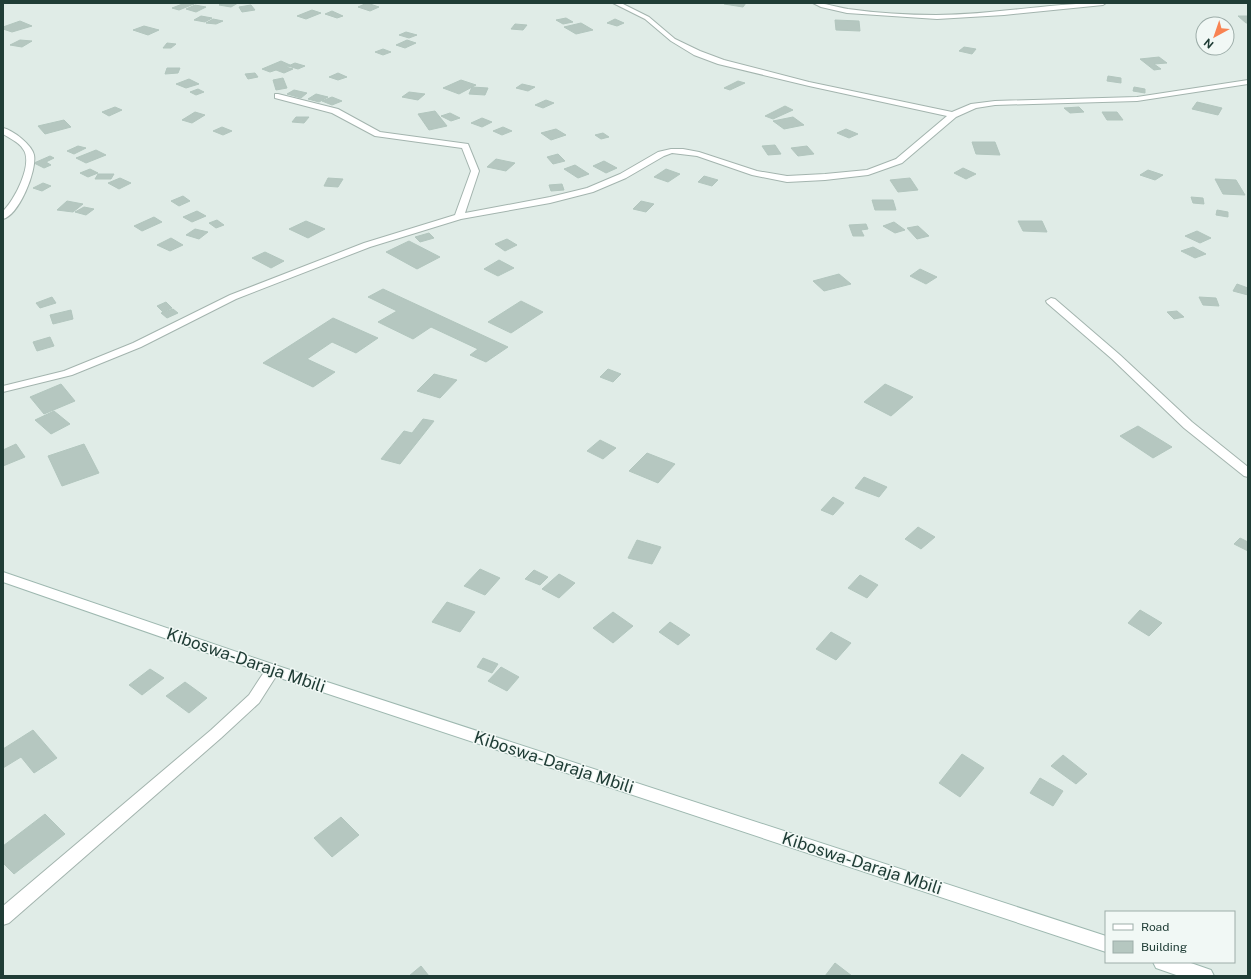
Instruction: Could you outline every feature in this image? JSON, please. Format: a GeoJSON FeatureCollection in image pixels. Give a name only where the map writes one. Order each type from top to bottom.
{"type":"FeatureCollection","features":[{"type":"Feature","properties":{"kind":"street"},"geometry":{"type":"LineString","coordinates":[[616,3],[647,18],[673,40],[697,53],[721,62],[809,84],[953,115]]}},
{"type":"Feature","properties":{"kind":"street"},"geometry":{"type":"LineString","coordinates":[[816,3],[838,9],[865,12],[922,17],[945,17],[1051,9],[1102,3]]}},
{"type":"Feature","properties":{"kind":"street"},"geometry":{"type":"LineString","coordinates":[[3,389],[68,373],[137,345],[233,297],[368,245],[459,217],[550,200],[590,190],[623,176],[662,154],[671,151],[683,151],[699,154],[755,173],[786,179],[825,177],[868,172],[899,161],[953,115],[974,106],[995,103],[1137,99],[1248,82]]}},
{"type":"Feature","properties":{"kind":"street"},"geometry":{"type":"LineString","coordinates":[[278,96],[335,111],[378,134],[466,146],[474,171],[459,217]]}},
{"type":"Feature","properties":{"kind":"street"},"geometry":{"type":"LineString","coordinates":[[3,130],[28,149],[32,160],[17,201],[7,214],[3,216]]}},
{"type":"Feature","properties":{"kind":"street"},"geometry":{"type":"LineString","coordinates":[[1051,301],[1116,357],[1188,425],[1248,473]]}},
{"type":"Feature","properties":{"kind":"street","name":"Kiboswa-Daraja Mbili"},"geometry":{"type":"LineString","coordinates":[[3,577],[273,670],[1105,944]]}},
{"type":"Feature","properties":{"kind":"street"},"geometry":{"type":"LineString","coordinates":[[3,917],[216,734],[254,699],[273,670]]}},
{"type":"Feature","properties":{"kind":"street"},"geometry":{"type":"LineString","coordinates":[[1165,963],[1205,976]]}},
{"type":"Feature","properties":{"kind":"building"},"geometry":{"type":"Polygon","coordinates":[[[185,3],[194,4],[179,10],[172,8],[185,3]]]}},
{"type":"Feature","properties":{"kind":"building"},"geometry":{"type":"Polygon","coordinates":[[[222,3],[238,3],[231,7],[219,5],[222,3]]]}},
{"type":"Feature","properties":{"kind":"building"},"geometry":{"type":"Polygon","coordinates":[[[367,3],[379,7],[370,11],[358,7],[367,3]]]}},
{"type":"Feature","properties":{"kind":"building"},"geometry":{"type":"Polygon","coordinates":[[[746,3],[743,7],[724,4],[746,3]]]}},
{"type":"Feature","properties":{"kind":"building"},"geometry":{"type":"Polygon","coordinates":[[[195,5],[206,7],[196,12],[186,9],[195,5]]]}},
{"type":"Feature","properties":{"kind":"building"},"geometry":{"type":"Polygon","coordinates":[[[251,5],[255,10],[242,12],[239,7],[251,5]]]}},
{"type":"Feature","properties":{"kind":"building"},"geometry":{"type":"Polygon","coordinates":[[[312,10],[321,13],[306,19],[297,16],[312,10]]]}},
{"type":"Feature","properties":{"kind":"building"},"geometry":{"type":"Polygon","coordinates":[[[332,11],[343,16],[337,18],[325,14],[332,11]]]}},
{"type":"Feature","properties":{"kind":"building"},"geometry":{"type":"Polygon","coordinates":[[[201,16],[212,18],[205,22],[194,20],[201,16]]]}},
{"type":"Feature","properties":{"kind":"building"},"geometry":{"type":"Polygon","coordinates":[[[1238,16],[1248,16],[1248,23],[1246,23],[1238,16]]]}},
{"type":"Feature","properties":{"kind":"building"},"geometry":{"type":"Polygon","coordinates":[[[566,18],[573,22],[563,24],[556,20],[566,18]]]}},
{"type":"Feature","properties":{"kind":"building"},"geometry":{"type":"Polygon","coordinates":[[[213,19],[223,21],[216,24],[206,23],[213,19]]]}},
{"type":"Feature","properties":{"kind":"building"},"geometry":{"type":"Polygon","coordinates":[[[615,19],[624,23],[617,26],[607,23],[615,19]]]}},
{"type":"Feature","properties":{"kind":"building"},"geometry":{"type":"Polygon","coordinates":[[[835,20],[859,21],[860,31],[836,30],[835,20]]]}},
{"type":"Feature","properties":{"kind":"building"},"geometry":{"type":"Polygon","coordinates":[[[20,21],[32,26],[12,32],[3,29],[3,27],[20,21]]]}},
{"type":"Feature","properties":{"kind":"building"},"geometry":{"type":"Polygon","coordinates":[[[581,23],[593,30],[576,34],[564,27],[581,23]]]}},
{"type":"Feature","properties":{"kind":"building"},"geometry":{"type":"Polygon","coordinates":[[[515,24],[527,25],[523,30],[511,29],[515,24]]]}},
{"type":"Feature","properties":{"kind":"building"},"geometry":{"type":"Polygon","coordinates":[[[144,26],[159,30],[148,35],[133,30],[144,26]]]}},
{"type":"Feature","properties":{"kind":"building"},"geometry":{"type":"Polygon","coordinates":[[[406,32],[417,35],[409,38],[399,35],[406,32]]]}},
{"type":"Feature","properties":{"kind":"building"},"geometry":{"type":"Polygon","coordinates":[[[20,40],[32,41],[22,47],[10,45],[20,40]]]}},
{"type":"Feature","properties":{"kind":"building"},"geometry":{"type":"Polygon","coordinates":[[[407,40],[416,43],[405,48],[396,45],[407,40]]]}},
{"type":"Feature","properties":{"kind":"building"},"geometry":{"type":"Polygon","coordinates":[[[167,43],[176,44],[171,48],[163,48],[167,43]]]}},
{"type":"Feature","properties":{"kind":"building"},"geometry":{"type":"Polygon","coordinates":[[[964,47],[976,49],[972,54],[959,51],[964,47]]]}},
{"type":"Feature","properties":{"kind":"building"},"geometry":{"type":"Polygon","coordinates":[[[383,49],[391,52],[383,55],[375,52],[383,49]]]}},
{"type":"Feature","properties":{"kind":"building"},"geometry":{"type":"Polygon","coordinates":[[[1159,57],[1167,63],[1154,64],[1161,69],[1154,70],[1140,59],[1159,57]]]}},
{"type":"Feature","properties":{"kind":"building"},"geometry":{"type":"Polygon","coordinates":[[[281,61],[290,65],[286,67],[293,69],[284,73],[276,70],[270,72],[262,69],[281,61]]]}},
{"type":"Feature","properties":{"kind":"building"},"geometry":{"type":"Polygon","coordinates":[[[295,63],[305,66],[298,69],[288,66],[295,63]]]}},
{"type":"Feature","properties":{"kind":"building"},"geometry":{"type":"Polygon","coordinates":[[[167,68],[180,68],[178,73],[165,74],[167,68]]]}},
{"type":"Feature","properties":{"kind":"building"},"geometry":{"type":"Polygon","coordinates":[[[255,73],[258,77],[248,79],[245,74],[255,73]]]}},
{"type":"Feature","properties":{"kind":"building"},"geometry":{"type":"Polygon","coordinates":[[[338,73],[347,77],[338,80],[329,77],[338,73]]]}},
{"type":"Feature","properties":{"kind":"building"},"geometry":{"type":"Polygon","coordinates":[[[1108,76],[1121,78],[1121,83],[1107,81],[1108,76]]]}},
{"type":"Feature","properties":{"kind":"building"},"geometry":{"type":"Polygon","coordinates":[[[283,78],[287,88],[276,90],[273,80],[283,78]]]}},
{"type":"Feature","properties":{"kind":"building"},"geometry":{"type":"Polygon","coordinates":[[[189,79],[199,84],[186,88],[176,84],[189,79]]]}},
{"type":"Feature","properties":{"kind":"building"},"geometry":{"type":"Polygon","coordinates":[[[461,80],[476,85],[459,94],[443,88],[461,80]]]}},
{"type":"Feature","properties":{"kind":"building"},"geometry":{"type":"Polygon","coordinates":[[[738,81],[745,83],[730,90],[724,88],[738,81]]]}},
{"type":"Feature","properties":{"kind":"building"},"geometry":{"type":"Polygon","coordinates":[[[522,84],[535,87],[528,91],[516,88],[522,84]]]}},
{"type":"Feature","properties":{"kind":"building"},"geometry":{"type":"Polygon","coordinates":[[[472,87],[488,88],[485,95],[469,94],[472,87]]]}},
{"type":"Feature","properties":{"kind":"building"},"geometry":{"type":"Polygon","coordinates":[[[1134,87],[1145,89],[1145,93],[1133,91],[1134,87]]]}},
{"type":"Feature","properties":{"kind":"building"},"geometry":{"type":"Polygon","coordinates":[[[198,89],[204,92],[196,95],[190,92],[198,89]]]}},
{"type":"Feature","properties":{"kind":"building"},"geometry":{"type":"Polygon","coordinates":[[[294,90],[307,93],[301,98],[287,94],[294,90]]]}},
{"type":"Feature","properties":{"kind":"building"},"geometry":{"type":"Polygon","coordinates":[[[409,92],[425,94],[418,100],[402,97],[409,92]]]}},
{"type":"Feature","properties":{"kind":"building"},"geometry":{"type":"Polygon","coordinates":[[[316,94],[328,97],[319,102],[308,99],[316,94]]]}},
{"type":"Feature","properties":{"kind":"building"},"geometry":{"type":"Polygon","coordinates":[[[332,97],[342,101],[332,105],[322,101],[332,97]]]}},
{"type":"Feature","properties":{"kind":"building"},"geometry":{"type":"Polygon","coordinates":[[[546,100],[554,103],[543,108],[535,105],[546,100]]]}},
{"type":"Feature","properties":{"kind":"building"},"geometry":{"type":"Polygon","coordinates":[[[1197,102],[1222,108],[1218,115],[1192,109],[1197,102]]]}},
{"type":"Feature","properties":{"kind":"building"},"geometry":{"type":"Polygon","coordinates":[[[785,106],[793,110],[773,119],[765,116],[785,106]]]}},
{"type":"Feature","properties":{"kind":"building"},"geometry":{"type":"Polygon","coordinates":[[[115,107],[122,110],[109,116],[102,112],[115,107]]]}},
{"type":"Feature","properties":{"kind":"building"},"geometry":{"type":"Polygon","coordinates":[[[1079,107],[1084,112],[1070,113],[1064,108],[1079,107]]]}},
{"type":"Feature","properties":{"kind":"building"},"geometry":{"type":"Polygon","coordinates":[[[435,111],[447,126],[429,130],[418,114],[435,111]]]}},
{"type":"Feature","properties":{"kind":"building"},"geometry":{"type":"Polygon","coordinates":[[[195,112],[205,115],[192,123],[182,120],[195,112]]]}},
{"type":"Feature","properties":{"kind":"building"},"geometry":{"type":"Polygon","coordinates":[[[1102,112],[1117,112],[1123,120],[1107,120],[1102,112]]]}},
{"type":"Feature","properties":{"kind":"building"},"geometry":{"type":"Polygon","coordinates":[[[450,113],[460,118],[451,121],[441,116],[450,113]]]}},
{"type":"Feature","properties":{"kind":"building"},"geometry":{"type":"Polygon","coordinates":[[[296,117],[309,117],[304,123],[292,122],[296,117]]]}},
{"type":"Feature","properties":{"kind":"building"},"geometry":{"type":"Polygon","coordinates":[[[793,117],[804,125],[784,129],[773,121],[793,117]]]}},
{"type":"Feature","properties":{"kind":"building"},"geometry":{"type":"Polygon","coordinates":[[[482,118],[492,122],[482,127],[471,123],[482,118]]]}},
{"type":"Feature","properties":{"kind":"building"},"geometry":{"type":"Polygon","coordinates":[[[64,120],[71,127],[45,134],[38,126],[64,120]]]}},
{"type":"Feature","properties":{"kind":"building"},"geometry":{"type":"Polygon","coordinates":[[[222,127],[232,131],[223,135],[213,131],[222,127]]]}},
{"type":"Feature","properties":{"kind":"building"},"geometry":{"type":"Polygon","coordinates":[[[503,127],[512,131],[502,135],[493,131],[503,127]]]}},
{"type":"Feature","properties":{"kind":"building"},"geometry":{"type":"Polygon","coordinates":[[[556,129],[566,135],[551,140],[541,133],[556,129]]]}},
{"type":"Feature","properties":{"kind":"building"},"geometry":{"type":"Polygon","coordinates":[[[846,129],[858,134],[849,138],[837,133],[846,129]]]}},
{"type":"Feature","properties":{"kind":"building"},"geometry":{"type":"Polygon","coordinates":[[[603,133],[609,137],[601,139],[595,135],[603,133]]]}},
{"type":"Feature","properties":{"kind":"building"},"geometry":{"type":"Polygon","coordinates":[[[972,142],[995,142],[1000,155],[976,154],[972,142]]]}},
{"type":"Feature","properties":{"kind":"building"},"geometry":{"type":"Polygon","coordinates":[[[775,145],[781,154],[768,155],[762,146],[775,145]]]}},
{"type":"Feature","properties":{"kind":"building"},"geometry":{"type":"Polygon","coordinates":[[[78,146],[86,148],[74,154],[67,151],[78,146]]]}},
{"type":"Feature","properties":{"kind":"building"},"geometry":{"type":"Polygon","coordinates":[[[807,146],[814,154],[798,156],[791,148],[807,146]]]}},
{"type":"Feature","properties":{"kind":"building"},"geometry":{"type":"Polygon","coordinates":[[[96,150],[106,155],[86,163],[76,158],[96,150]]]}},
{"type":"Feature","properties":{"kind":"building"},"geometry":{"type":"Polygon","coordinates":[[[558,154],[565,161],[553,164],[547,157],[558,154]]]}},
{"type":"Feature","properties":{"kind":"building"},"geometry":{"type":"Polygon","coordinates":[[[50,156],[54,158],[46,162],[51,165],[44,168],[34,163],[50,156]]]}},
{"type":"Feature","properties":{"kind":"building"},"geometry":{"type":"Polygon","coordinates":[[[496,159],[515,163],[506,171],[487,167],[496,159]]]}},
{"type":"Feature","properties":{"kind":"building"},"geometry":{"type":"Polygon","coordinates":[[[604,161],[617,168],[606,173],[593,166],[604,161]]]}},
{"type":"Feature","properties":{"kind":"building"},"geometry":{"type":"Polygon","coordinates":[[[575,165],[589,174],[578,178],[564,169],[575,165]]]}},
{"type":"Feature","properties":{"kind":"building"},"geometry":{"type":"Polygon","coordinates":[[[963,168],[976,174],[966,179],[954,173],[963,168]]]}},
{"type":"Feature","properties":{"kind":"building"},"geometry":{"type":"Polygon","coordinates":[[[90,169],[98,173],[88,177],[80,173],[90,169]]]}},
{"type":"Feature","properties":{"kind":"building"},"geometry":{"type":"Polygon","coordinates":[[[666,169],[680,174],[668,182],[654,177],[666,169]]]}},
{"type":"Feature","properties":{"kind":"building"},"geometry":{"type":"Polygon","coordinates":[[[1148,170],[1163,175],[1155,180],[1140,175],[1148,170]]]}},
{"type":"Feature","properties":{"kind":"building"},"geometry":{"type":"Polygon","coordinates":[[[98,174],[114,174],[111,179],[95,179],[98,174]]]}},
{"type":"Feature","properties":{"kind":"building"},"geometry":{"type":"Polygon","coordinates":[[[704,176],[718,180],[712,186],[698,182],[704,176]]]}},
{"type":"Feature","properties":{"kind":"building"},"geometry":{"type":"Polygon","coordinates":[[[120,178],[131,183],[119,189],[108,183],[120,178]]]}},
{"type":"Feature","properties":{"kind":"building"},"geometry":{"type":"Polygon","coordinates":[[[328,178],[343,179],[338,187],[324,186],[328,178]]]}},
{"type":"Feature","properties":{"kind":"building"},"geometry":{"type":"Polygon","coordinates":[[[910,178],[918,190],[898,192],[890,180],[910,178]]]}},
{"type":"Feature","properties":{"kind":"building"},"geometry":{"type":"Polygon","coordinates":[[[1215,179],[1236,180],[1245,195],[1223,194],[1215,179]]]}},
{"type":"Feature","properties":{"kind":"building"},"geometry":{"type":"Polygon","coordinates":[[[43,183],[51,186],[42,191],[33,188],[43,183]]]}},
{"type":"Feature","properties":{"kind":"building"},"geometry":{"type":"Polygon","coordinates":[[[562,184],[564,190],[551,191],[549,185],[562,184]]]}},
{"type":"Feature","properties":{"kind":"building"},"geometry":{"type":"Polygon","coordinates":[[[183,196],[190,201],[179,206],[171,201],[183,196]]]}},
{"type":"Feature","properties":{"kind":"building"},"geometry":{"type":"Polygon","coordinates":[[[1191,197],[1203,198],[1204,204],[1193,203],[1191,197]]]}},
{"type":"Feature","properties":{"kind":"building"},"geometry":{"type":"Polygon","coordinates":[[[872,200],[893,200],[896,210],[875,210],[872,200]]]}},
{"type":"Feature","properties":{"kind":"building"},"geometry":{"type":"Polygon","coordinates":[[[67,201],[83,204],[73,212],[57,210],[67,201]]]}},
{"type":"Feature","properties":{"kind":"building"},"geometry":{"type":"Polygon","coordinates":[[[641,201],[654,204],[646,212],[633,209],[641,201]]]}},
{"type":"Feature","properties":{"kind":"building"},"geometry":{"type":"Polygon","coordinates":[[[84,207],[94,209],[86,215],[75,212],[84,207]]]}},
{"type":"Feature","properties":{"kind":"building"},"geometry":{"type":"Polygon","coordinates":[[[1217,210],[1228,212],[1228,217],[1216,215],[1217,210]]]}},
{"type":"Feature","properties":{"kind":"building"},"geometry":{"type":"Polygon","coordinates":[[[197,211],[206,216],[192,222],[183,217],[197,211]]]}},
{"type":"Feature","properties":{"kind":"building"},"geometry":{"type":"Polygon","coordinates":[[[154,217],[162,222],[142,231],[134,226],[154,217]]]}},
{"type":"Feature","properties":{"kind":"building"},"geometry":{"type":"Polygon","coordinates":[[[217,220],[224,225],[216,228],[209,223],[217,220]]]}},
{"type":"Feature","properties":{"kind":"building"},"geometry":{"type":"Polygon","coordinates":[[[306,221],[325,229],[308,238],[289,229],[306,221]]]}},
{"type":"Feature","properties":{"kind":"building"},"geometry":{"type":"Polygon","coordinates":[[[1018,221],[1042,221],[1047,232],[1023,231],[1018,221]]]}},
{"type":"Feature","properties":{"kind":"building"},"geometry":{"type":"Polygon","coordinates":[[[894,222],[905,230],[895,233],[883,226],[894,222]]]}},
{"type":"Feature","properties":{"kind":"building"},"geometry":{"type":"Polygon","coordinates":[[[866,224],[868,229],[861,230],[864,236],[853,236],[849,225],[866,224]]]}},
{"type":"Feature","properties":{"kind":"building"},"geometry":{"type":"Polygon","coordinates":[[[918,226],[929,236],[917,239],[907,228],[918,226]]]}},
{"type":"Feature","properties":{"kind":"building"},"geometry":{"type":"Polygon","coordinates":[[[195,229],[208,232],[199,239],[186,235],[195,229]]]}},
{"type":"Feature","properties":{"kind":"building"},"geometry":{"type":"Polygon","coordinates":[[[1197,231],[1211,238],[1200,243],[1185,236],[1197,231]]]}},
{"type":"Feature","properties":{"kind":"building"},"geometry":{"type":"Polygon","coordinates":[[[429,233],[434,238],[420,242],[415,237],[429,233]]]}},
{"type":"Feature","properties":{"kind":"building"},"geometry":{"type":"Polygon","coordinates":[[[171,238],[183,245],[170,251],[157,245],[171,238]]]}},
{"type":"Feature","properties":{"kind":"building"},"geometry":{"type":"Polygon","coordinates":[[[507,239],[517,245],[505,251],[495,244],[507,239]]]}},
{"type":"Feature","properties":{"kind":"building"},"geometry":{"type":"Polygon","coordinates":[[[409,241],[440,257],[417,269],[386,252],[409,241]]]}},
{"type":"Feature","properties":{"kind":"building"},"geometry":{"type":"Polygon","coordinates":[[[1193,247],[1206,254],[1195,258],[1181,251],[1193,247]]]}},
{"type":"Feature","properties":{"kind":"building"},"geometry":{"type":"Polygon","coordinates":[[[265,252],[284,261],[271,268],[252,258],[265,252]]]}},
{"type":"Feature","properties":{"kind":"building"},"geometry":{"type":"Polygon","coordinates":[[[499,260],[514,268],[498,276],[484,269],[499,260]]]}},
{"type":"Feature","properties":{"kind":"building"},"geometry":{"type":"Polygon","coordinates":[[[920,269],[937,277],[926,284],[910,276],[920,269]]]}},
{"type":"Feature","properties":{"kind":"building"},"geometry":{"type":"Polygon","coordinates":[[[839,274],[851,284],[824,291],[813,281],[839,274]]]}},
{"type":"Feature","properties":{"kind":"building"},"geometry":{"type":"Polygon","coordinates":[[[1237,284],[1248,288],[1248,295],[1233,291],[1237,284]]]}},
{"type":"Feature","properties":{"kind":"building"},"geometry":{"type":"Polygon","coordinates":[[[383,289],[508,347],[486,362],[470,355],[478,349],[431,327],[413,339],[378,322],[397,311],[368,297],[383,289]]]}},
{"type":"Feature","properties":{"kind":"building"},"geometry":{"type":"Polygon","coordinates":[[[52,297],[56,303],[40,308],[36,303],[52,297]]]}},
{"type":"Feature","properties":{"kind":"building"},"geometry":{"type":"Polygon","coordinates":[[[1199,297],[1216,298],[1219,306],[1203,305],[1199,297]]]}},
{"type":"Feature","properties":{"kind":"building"},"geometry":{"type":"Polygon","coordinates":[[[521,301],[543,312],[511,333],[488,322],[521,301]]]}},
{"type":"Feature","properties":{"kind":"building"},"geometry":{"type":"Polygon","coordinates":[[[166,302],[172,308],[163,312],[157,306],[166,302]]]}},
{"type":"Feature","properties":{"kind":"building"},"geometry":{"type":"Polygon","coordinates":[[[173,309],[178,313],[167,318],[161,313],[173,309]]]}},
{"type":"Feature","properties":{"kind":"building"},"geometry":{"type":"Polygon","coordinates":[[[71,310],[73,319],[53,324],[50,315],[71,310]]]}},
{"type":"Feature","properties":{"kind":"building"},"geometry":{"type":"Polygon","coordinates":[[[1177,311],[1184,317],[1174,319],[1167,312],[1177,311]]]}},
{"type":"Feature","properties":{"kind":"building"},"geometry":{"type":"Polygon","coordinates":[[[333,318],[378,338],[356,353],[332,342],[307,359],[335,372],[313,387],[263,363],[333,318]]]}},
{"type":"Feature","properties":{"kind":"building"},"geometry":{"type":"Polygon","coordinates":[[[50,337],[54,346],[37,351],[33,342],[50,337]]]}},
{"type":"Feature","properties":{"kind":"building"},"geometry":{"type":"Polygon","coordinates":[[[608,369],[621,374],[613,382],[600,377],[608,369]]]}},
{"type":"Feature","properties":{"kind":"building"},"geometry":{"type":"Polygon","coordinates":[[[434,374],[457,380],[440,398],[417,391],[434,374]]]}},
{"type":"Feature","properties":{"kind":"building"},"geometry":{"type":"Polygon","coordinates":[[[61,384],[75,401],[44,414],[30,397],[61,384]]]}},
{"type":"Feature","properties":{"kind":"building"},"geometry":{"type":"Polygon","coordinates":[[[885,384],[913,397],[891,416],[864,402],[885,384]]]}},
{"type":"Feature","properties":{"kind":"building"},"geometry":{"type":"Polygon","coordinates":[[[54,411],[70,424],[51,434],[35,420],[54,411]]]}},
{"type":"Feature","properties":{"kind":"building"},"geometry":{"type":"Polygon","coordinates":[[[423,419],[434,421],[400,464],[381,459],[404,431],[412,433],[423,419]]]}},
{"type":"Feature","properties":{"kind":"building"},"geometry":{"type":"Polygon","coordinates":[[[1138,426],[1172,447],[1153,458],[1120,436],[1138,426]]]}},
{"type":"Feature","properties":{"kind":"building"},"geometry":{"type":"Polygon","coordinates":[[[600,440],[616,448],[603,459],[587,451],[600,440]]]}},
{"type":"Feature","properties":{"kind":"building"},"geometry":{"type":"Polygon","coordinates":[[[16,444],[25,457],[3,466],[3,450],[16,444]]]}},
{"type":"Feature","properties":{"kind":"building"},"geometry":{"type":"Polygon","coordinates":[[[84,444],[99,473],[62,486],[48,456],[84,444]]]}},
{"type":"Feature","properties":{"kind":"building"},"geometry":{"type":"Polygon","coordinates":[[[647,453],[675,464],[658,483],[629,471],[647,453]]]}},
{"type":"Feature","properties":{"kind":"building"},"geometry":{"type":"Polygon","coordinates":[[[864,477],[887,487],[879,497],[855,488],[864,477]]]}},
{"type":"Feature","properties":{"kind":"building"},"geometry":{"type":"Polygon","coordinates":[[[833,497],[844,503],[833,515],[821,510],[833,497]]]}},
{"type":"Feature","properties":{"kind":"building"},"geometry":{"type":"Polygon","coordinates":[[[918,527],[935,537],[921,549],[905,539],[918,527]]]}},
{"type":"Feature","properties":{"kind":"building"},"geometry":{"type":"Polygon","coordinates":[[[1240,538],[1248,542],[1248,551],[1234,544],[1240,538]]]}},
{"type":"Feature","properties":{"kind":"building"},"geometry":{"type":"Polygon","coordinates":[[[637,540],[661,547],[652,564],[628,558],[637,540]]]}},
{"type":"Feature","properties":{"kind":"building"},"geometry":{"type":"Polygon","coordinates":[[[480,569],[500,578],[485,595],[464,586],[480,569]]]}},
{"type":"Feature","properties":{"kind":"building"},"geometry":{"type":"Polygon","coordinates":[[[534,570],[548,577],[540,585],[525,579],[534,570]]]}},
{"type":"Feature","properties":{"kind":"building"},"geometry":{"type":"Polygon","coordinates":[[[559,574],[575,583],[559,598],[542,589],[559,574]]]}},
{"type":"Feature","properties":{"kind":"building"},"geometry":{"type":"Polygon","coordinates":[[[860,575],[878,585],[867,598],[848,588],[860,575]]]}},
{"type":"Feature","properties":{"kind":"building"},"geometry":{"type":"Polygon","coordinates":[[[447,602],[475,612],[460,632],[432,622],[447,602]]]}},
{"type":"Feature","properties":{"kind":"building"},"geometry":{"type":"Polygon","coordinates":[[[1140,610],[1162,623],[1149,636],[1128,623],[1140,610]]]}},
{"type":"Feature","properties":{"kind":"building"},"geometry":{"type":"Polygon","coordinates":[[[613,612],[633,626],[613,643],[593,628],[613,612]]]}},
{"type":"Feature","properties":{"kind":"building"},"geometry":{"type":"Polygon","coordinates":[[[670,622],[690,635],[678,645],[659,632],[670,622]]]}},
{"type":"Feature","properties":{"kind":"building"},"geometry":{"type":"Polygon","coordinates":[[[831,632],[851,643],[836,660],[816,649],[831,632]]]}},
{"type":"Feature","properties":{"kind":"building"},"geometry":{"type":"Polygon","coordinates":[[[483,658],[498,664],[492,673],[477,667],[483,658]]]}},
{"type":"Feature","properties":{"kind":"building"},"geometry":{"type":"Polygon","coordinates":[[[501,667],[519,677],[507,691],[488,681],[501,667]]]}},
{"type":"Feature","properties":{"kind":"building"},"geometry":{"type":"Polygon","coordinates":[[[150,669],[164,678],[142,695],[129,685],[150,669]]]}},
{"type":"Feature","properties":{"kind":"building"},"geometry":{"type":"Polygon","coordinates":[[[185,682],[207,698],[189,713],[166,696],[185,682]]]}},
{"type":"Feature","properties":{"kind":"building"},"geometry":{"type":"Polygon","coordinates":[[[33,730],[57,758],[34,773],[21,757],[3,768],[3,749],[33,730]]]}},
{"type":"Feature","properties":{"kind":"building"},"geometry":{"type":"Polygon","coordinates":[[[962,754],[984,768],[960,797],[939,783],[962,754]]]}},
{"type":"Feature","properties":{"kind":"building"},"geometry":{"type":"Polygon","coordinates":[[[1063,755],[1087,774],[1076,784],[1051,766],[1063,755]]]}},
{"type":"Feature","properties":{"kind":"building"},"geometry":{"type":"Polygon","coordinates":[[[1040,778],[1063,791],[1053,806],[1030,793],[1040,778]]]}},
{"type":"Feature","properties":{"kind":"building"},"geometry":{"type":"Polygon","coordinates":[[[45,814],[65,834],[14,874],[3,863],[3,846],[45,814]]]}},
{"type":"Feature","properties":{"kind":"building"},"geometry":{"type":"Polygon","coordinates":[[[341,817],[359,835],[332,857],[314,838],[341,817]]]}},
{"type":"Feature","properties":{"kind":"building"},"geometry":{"type":"Polygon","coordinates":[[[835,963],[852,976],[825,976],[835,963]]]}},
{"type":"Feature","properties":{"kind":"building"},"geometry":{"type":"Polygon","coordinates":[[[421,966],[429,976],[409,976],[421,966]]]}}]}
